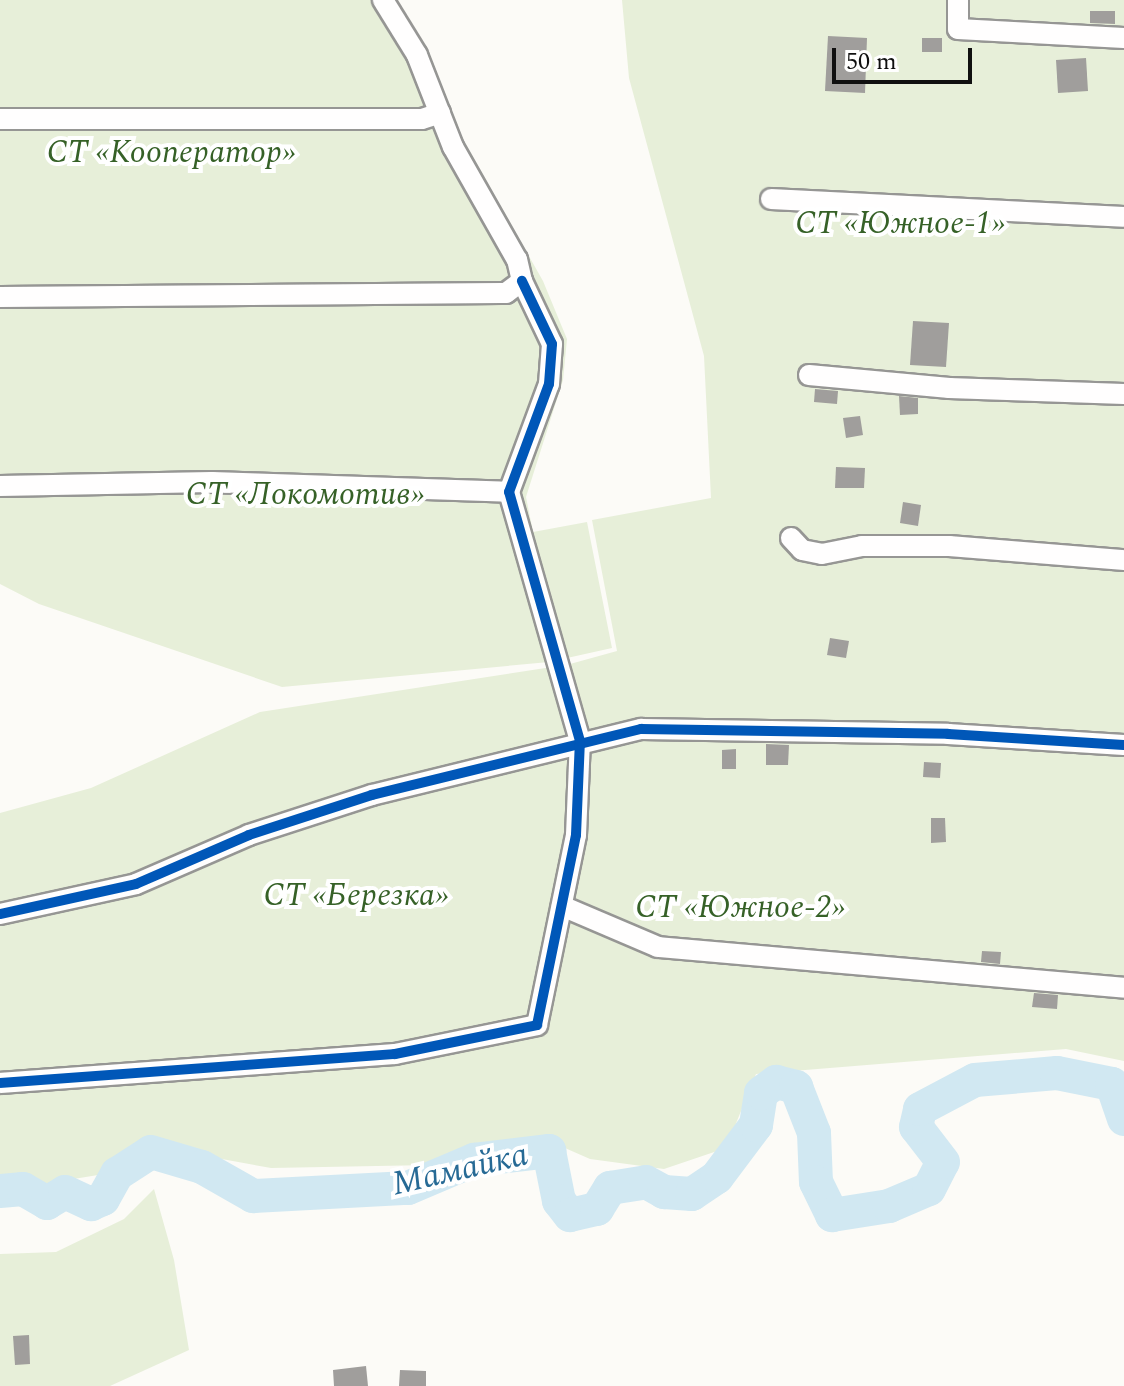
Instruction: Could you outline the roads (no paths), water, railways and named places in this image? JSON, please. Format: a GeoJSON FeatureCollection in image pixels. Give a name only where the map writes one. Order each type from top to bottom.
{"type":"FeatureCollection","features":[{"type":"Feature","properties":{"kind":"street"},"geometry":{"type":"LineString","coordinates":[[0,1083],[395,1054],[520,1031],[537,1025],[542,1015],[576,835],[580,741],[509,492],[549,384],[552,344],[522,281],[505,232],[477,193],[417,55],[383,0]]}},
{"type":"Feature","properties":{"kind":"street"},"geometry":{"type":"LineString","coordinates":[[958,0],[958,29],[1124,38]]}},
{"type":"Feature","properties":{"kind":"street"},"geometry":{"type":"LineString","coordinates":[[0,119],[422,119],[440,113]]}},
{"type":"Feature","properties":{"kind":"street"},"geometry":{"type":"LineString","coordinates":[[771,199],[1124,217]]}},
{"type":"Feature","properties":{"kind":"street"},"geometry":{"type":"LineString","coordinates":[[0,297],[474,295],[506,293],[522,281]]}},
{"type":"Feature","properties":{"kind":"street"},"geometry":{"type":"LineString","coordinates":[[809,375],[949,388],[1124,394]]}},
{"type":"Feature","properties":{"kind":"street"},"geometry":{"type":"LineString","coordinates":[[0,486],[212,482],[509,492]]}},
{"type":"Feature","properties":{"kind":"street"},"geometry":{"type":"LineString","coordinates":[[791,538],[802,550],[822,554],[862,546],[949,546],[1124,560]]}},
{"type":"Feature","properties":{"kind":"street"},"geometry":{"type":"LineString","coordinates":[[0,914],[136,884],[249,835],[372,795],[580,741],[641,729],[948,734],[1124,745]]}},
{"type":"Feature","properties":{"kind":"street"},"geometry":{"type":"LineString","coordinates":[[562,906],[658,947],[1124,988]]}},
{"type":"Feature","properties":{"kind":"waterway","name":"Мамайка"},"geometry":{"type":"LineString","coordinates":[[0,1191],[23,1189],[47,1203],[65,1192],[91,1204],[103,1199],[117,1174],[151,1152],[202,1167],[253,1196],[408,1188],[474,1160],[549,1151],[559,1201],[570,1215],[597,1209],[610,1188],[646,1182],[664,1192],[692,1194],[717,1177],[756,1125],[761,1093],[776,1082],[796,1087],[814,1133],[816,1182],[832,1215],[889,1206],[929,1189],[943,1162],[916,1127],[920,1109],[975,1080],[1057,1073],[1112,1084],[1124,1119]]}},
{"type":"Feature","properties":{"kind":"park label","name":"СТ «Кооператор»"},"geometry":{"type":"Point","coordinates":[171,153]}},
{"type":"Feature","properties":{"kind":"park label","name":"СТ «Южное-1»"},"geometry":{"type":"Point","coordinates":[900,224]}},
{"type":"Feature","properties":{"kind":"park label","name":"СТ «Локомотив»"},"geometry":{"type":"Point","coordinates":[305,495]}},
{"type":"Feature","properties":{"kind":"park label","name":"СТ «Березка»"},"geometry":{"type":"Point","coordinates":[356,896]}},
{"type":"Feature","properties":{"kind":"park label","name":"СТ «Южное-2»"},"geometry":{"type":"Point","coordinates":[740,908]}}]}
